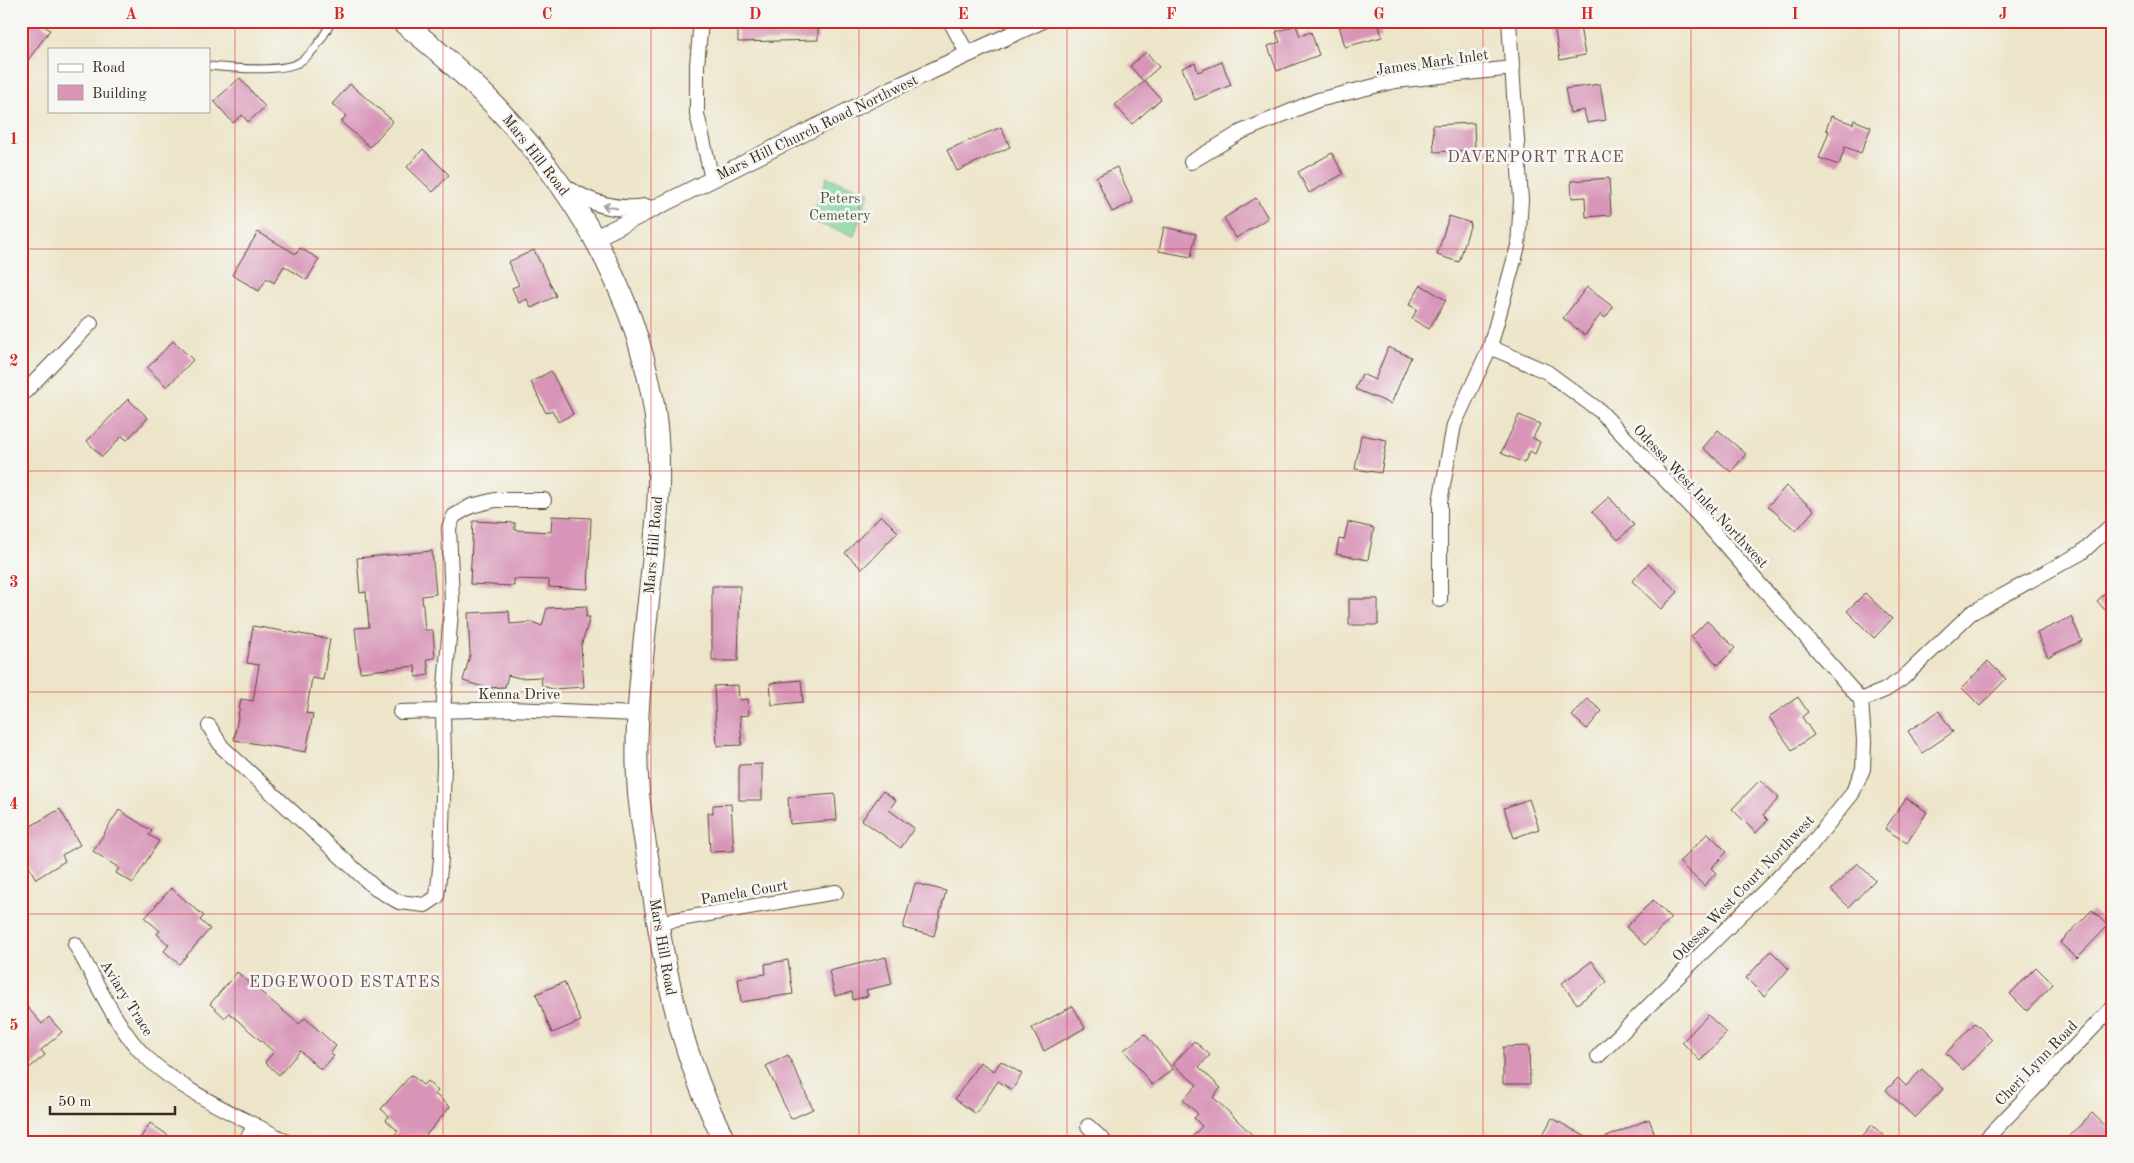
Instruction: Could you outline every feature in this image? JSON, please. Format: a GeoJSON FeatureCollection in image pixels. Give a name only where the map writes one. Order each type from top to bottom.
{"type":"FeatureCollection","features":[{"type":"Feature","properties":{"kind":"main road","name":"Mars Hill Road"},"geometry":{"type":"LineString","coordinates":[[401,21],[463,72],[502,110],[533,146],[562,185],[595,238],[619,288],[638,339],[652,397],[658,467],[656,532],[638,714],[638,786],[666,978],[688,1059],[725,1142]]}},
{"type":"Feature","properties":{"kind":"street"},"geometry":{"type":"LineString","coordinates":[[701,21],[697,65],[697,114],[712,179]]}},
{"type":"Feature","properties":{"kind":"street"},"geometry":{"type":"LineString","coordinates":[[950,21],[967,53]]}},
{"type":"Feature","properties":{"kind":"street","name":"Mars Hill Church Road Northwest"},"geometry":{"type":"LineString","coordinates":[[595,238],[967,53],[1041,21]]}},
{"type":"Feature","properties":{"kind":"street"},"geometry":{"type":"LineString","coordinates":[[1440,600],[1440,502],[1452,434],[1454,425],[1490,347],[1518,246],[1521,200],[1509,21]]}},
{"type":"Feature","properties":{"kind":"street","name":"James Mark Inlet"},"geometry":{"type":"LineString","coordinates":[[1191,162],[1241,132],[1318,100],[1395,81],[1513,68]]}},
{"type":"Feature","properties":{"kind":"street"},"geometry":{"type":"LineString","coordinates":[[562,185],[586,199],[614,208],[627,210],[658,206]]}},
{"type":"Feature","properties":{"kind":"street"},"geometry":{"type":"LineString","coordinates":[[21,396],[91,324]]}},
{"type":"Feature","properties":{"kind":"street","name":"Odessa West Inlet Northwest"},"geometry":{"type":"LineString","coordinates":[[1490,347],[1547,372],[1600,411],[1705,522],[1860,700]]}},
{"type":"Feature","properties":{"kind":"street"},"geometry":{"type":"LineString","coordinates":[[209,726],[222,748],[376,889],[398,902],[425,905],[437,897],[441,859],[444,762],[443,711],[452,600],[449,528],[454,516],[471,506],[495,500],[544,500]]}},
{"type":"Feature","properties":{"kind":"street"},"geometry":{"type":"LineString","coordinates":[[1860,700],[1885,690],[1902,679],[1971,613],[2081,553],[2113,524]]}},
{"type":"Feature","properties":{"kind":"street","name":"Odessa West Court Northwest"},"geometry":{"type":"LineString","coordinates":[[1598,1056],[1797,859],[1852,794],[1863,769],[1864,741],[1860,700]]}},
{"type":"Feature","properties":{"kind":"street","name":"Kenna Drive"},"geometry":{"type":"LineString","coordinates":[[400,712],[510,709],[638,714]]}},
{"type":"Feature","properties":{"kind":"street","name":"Pamela Court"},"geometry":{"type":"LineString","coordinates":[[657,923],[836,892]]}},
{"type":"Feature","properties":{"kind":"street","name":"Aviary Trace"},"geometry":{"type":"LineString","coordinates":[[75,944],[125,1031],[145,1056],[183,1085],[286,1142]]}},
{"type":"Feature","properties":{"kind":"street","name":"Cheri Lynn Road"},"geometry":{"type":"LineString","coordinates":[[1983,1142],[2113,1007]]}},
{"type":"Feature","properties":{"kind":"street"},"geometry":{"type":"LineString","coordinates":[[245,1142],[255,1124]]}},
{"type":"Feature","properties":{"kind":"street"},"geometry":{"type":"LineString","coordinates":[[1088,1126],[1105,1142]]}},
{"type":"Feature","properties":{"kind":"lane"},"geometry":{"type":"LineString","coordinates":[[210,66],[245,69],[300,63],[315,47],[332,21]]}},
{"type":"Feature","properties":{"kind":"green space","name":"Peters Cemetery"},"geometry":{"type":"Polygon","coordinates":[[[827,177],[869,192],[854,236],[811,221],[827,177]]]}},
{"type":"Feature","properties":{"kind":"building"},"geometry":{"type":"Polygon","coordinates":[[[21,21],[37,21],[50,30],[21,70],[21,21]]]}},
{"type":"Feature","properties":{"kind":"building"},"geometry":{"type":"Polygon","coordinates":[[[738,21],[818,21],[818,40],[738,42],[738,21]]]}},
{"type":"Feature","properties":{"kind":"building"},"geometry":{"type":"Polygon","coordinates":[[[1350,21],[1378,21],[1382,37],[1345,47],[1339,25],[1350,21]]]}},
{"type":"Feature","properties":{"kind":"building"},"geometry":{"type":"Polygon","coordinates":[[[1553,21],[1579,21],[1585,55],[1560,60],[1553,21]]]}},
{"type":"Feature","properties":{"kind":"building"},"geometry":{"type":"Polygon","coordinates":[[[1296,25],[1300,36],[1311,32],[1319,55],[1277,71],[1268,46],[1280,42],[1276,32],[1296,25]]]}},
{"type":"Feature","properties":{"kind":"building"},"geometry":{"type":"Polygon","coordinates":[[[1146,52],[1159,67],[1143,81],[1130,66],[1146,52]]]}},
{"type":"Feature","properties":{"kind":"building"},"geometry":{"type":"Polygon","coordinates":[[[1222,62],[1231,85],[1195,100],[1182,68],[1195,63],[1198,72],[1222,62]]]}},
{"type":"Feature","properties":{"kind":"building"},"geometry":{"type":"Polygon","coordinates":[[[240,78],[265,107],[248,122],[242,115],[233,123],[214,101],[240,78]]]}},
{"type":"Feature","properties":{"kind":"building"},"geometry":{"type":"Polygon","coordinates":[[[1145,81],[1161,99],[1132,124],[1115,105],[1145,81]]]}},
{"type":"Feature","properties":{"kind":"building"},"geometry":{"type":"Polygon","coordinates":[[[350,84],[393,121],[370,147],[341,122],[346,116],[332,104],[350,84]]]}},
{"type":"Feature","properties":{"kind":"building"},"geometry":{"type":"Polygon","coordinates":[[[1600,84],[1606,120],[1587,123],[1584,110],[1570,113],[1565,89],[1600,84]]]}},
{"type":"Feature","properties":{"kind":"building"},"geometry":{"type":"Polygon","coordinates":[[[1831,116],[1853,124],[1854,120],[1871,127],[1861,153],[1845,147],[1839,165],[1819,158],[1829,131],[1826,130],[1831,116]]]}},
{"type":"Feature","properties":{"kind":"building"},"geometry":{"type":"Polygon","coordinates":[[[1474,123],[1475,150],[1434,152],[1433,125],[1474,123]]]}},
{"type":"Feature","properties":{"kind":"building"},"geometry":{"type":"Polygon","coordinates":[[[1001,127],[1010,147],[957,171],[947,150],[1001,127]]]}},
{"type":"Feature","properties":{"kind":"building"},"geometry":{"type":"Polygon","coordinates":[[[423,149],[449,175],[433,192],[407,167],[423,149]]]}},
{"type":"Feature","properties":{"kind":"building"},"geometry":{"type":"Polygon","coordinates":[[[1332,153],[1343,174],[1309,193],[1298,172],[1332,153]]]}},
{"type":"Feature","properties":{"kind":"building"},"geometry":{"type":"Polygon","coordinates":[[[1117,167],[1133,202],[1112,212],[1096,177],[1117,167]]]}},
{"type":"Feature","properties":{"kind":"building"},"geometry":{"type":"Polygon","coordinates":[[[1609,178],[1611,215],[1586,217],[1585,197],[1572,198],[1571,181],[1609,178]]]}},
{"type":"Feature","properties":{"kind":"building"},"geometry":{"type":"Polygon","coordinates":[[[1256,198],[1268,218],[1236,238],[1224,218],[1256,198]]]}},
{"type":"Feature","properties":{"kind":"building"},"geometry":{"type":"Polygon","coordinates":[[[1449,216],[1471,223],[1459,262],[1437,255],[1449,216]]]}},
{"type":"Feature","properties":{"kind":"building"},"geometry":{"type":"Polygon","coordinates":[[[1164,227],[1196,234],[1191,257],[1159,251],[1164,227]]]}},
{"type":"Feature","properties":{"kind":"building"},"geometry":{"type":"Polygon","coordinates":[[[258,232],[296,254],[300,248],[319,259],[307,280],[284,266],[274,283],[267,278],[259,291],[232,275],[258,232]]]}},
{"type":"Feature","properties":{"kind":"building"},"geometry":{"type":"Polygon","coordinates":[[[534,250],[556,296],[531,308],[527,299],[519,303],[512,288],[519,285],[508,262],[534,250]]]}},
{"type":"Feature","properties":{"kind":"building"},"geometry":{"type":"Polygon","coordinates":[[[1421,285],[1446,300],[1429,329],[1412,319],[1417,309],[1409,305],[1421,285]]]}},
{"type":"Feature","properties":{"kind":"building"},"geometry":{"type":"Polygon","coordinates":[[[1587,287],[1613,307],[1605,318],[1601,314],[1585,335],[1563,318],[1587,287]]]}},
{"type":"Feature","properties":{"kind":"building"},"geometry":{"type":"Polygon","coordinates":[[[173,341],[193,360],[167,387],[147,368],[173,341]]]}},
{"type":"Feature","properties":{"kind":"building"},"geometry":{"type":"Polygon","coordinates":[[[1388,347],[1411,357],[1391,404],[1355,389],[1362,374],[1375,380],[1388,347]]]}},
{"type":"Feature","properties":{"kind":"building"},"geometry":{"type":"Polygon","coordinates":[[[551,371],[573,414],[558,422],[552,410],[546,413],[531,382],[551,371]]]}},
{"type":"Feature","properties":{"kind":"building"},"geometry":{"type":"Polygon","coordinates":[[[128,399],[148,418],[127,440],[122,436],[102,457],[87,441],[128,399]]]}},
{"type":"Feature","properties":{"kind":"building"},"geometry":{"type":"Polygon","coordinates":[[[1519,415],[1540,424],[1533,438],[1540,442],[1535,454],[1530,451],[1524,463],[1501,453],[1519,415]]]}},
{"type":"Feature","properties":{"kind":"building"},"geometry":{"type":"Polygon","coordinates":[[[1718,430],[1746,454],[1731,472],[1703,448],[1718,430]]]}},
{"type":"Feature","properties":{"kind":"building"},"geometry":{"type":"Polygon","coordinates":[[[1361,435],[1387,440],[1381,473],[1355,469],[1361,435]]]}},
{"type":"Feature","properties":{"kind":"building"},"geometry":{"type":"Polygon","coordinates":[[[1786,486],[1814,510],[1796,531],[1768,506],[1786,486]]]}},
{"type":"Feature","properties":{"kind":"building"},"geometry":{"type":"Polygon","coordinates":[[[1609,497],[1634,525],[1618,540],[1592,512],[1609,497]]]}},
{"type":"Feature","properties":{"kind":"building"},"geometry":{"type":"Polygon","coordinates":[[[881,515],[898,532],[862,569],[845,553],[881,515]]]}},
{"type":"Feature","properties":{"kind":"building"},"geometry":{"type":"Polygon","coordinates":[[[552,516],[591,518],[588,589],[549,587],[549,580],[514,579],[514,586],[470,584],[473,521],[515,523],[515,530],[551,532],[552,516]]]}},
{"type":"Feature","properties":{"kind":"building"},"geometry":{"type":"Polygon","coordinates":[[[1348,522],[1374,528],[1368,560],[1336,554],[1339,539],[1344,540],[1348,522]]]}},
{"type":"Feature","properties":{"kind":"building"},"geometry":{"type":"Polygon","coordinates":[[[432,551],[436,594],[422,596],[425,630],[433,630],[435,658],[427,659],[429,675],[416,677],[415,666],[360,672],[355,628],[369,627],[366,592],[360,593],[357,558],[432,551]]]}},
{"type":"Feature","properties":{"kind":"building"},"geometry":{"type":"Polygon","coordinates":[[[1648,564],[1678,592],[1661,609],[1632,581],[1648,564]]]}},
{"type":"Feature","properties":{"kind":"building"},"geometry":{"type":"Polygon","coordinates":[[[712,586],[740,586],[738,661],[712,661],[712,586]]]}},
{"type":"Feature","properties":{"kind":"building"},"geometry":{"type":"Polygon","coordinates":[[[2113,586],[2113,619],[2097,601],[2113,586]]]}},
{"type":"Feature","properties":{"kind":"building"},"geometry":{"type":"Polygon","coordinates":[[[1865,593],[1892,619],[1874,638],[1847,611],[1865,593]]]}},
{"type":"Feature","properties":{"kind":"building"},"geometry":{"type":"Polygon","coordinates":[[[1349,599],[1378,599],[1378,625],[1349,625],[1349,599]]]}},
{"type":"Feature","properties":{"kind":"building"},"geometry":{"type":"Polygon","coordinates":[[[587,606],[586,617],[590,617],[581,646],[584,687],[553,689],[542,686],[541,677],[519,678],[508,675],[505,687],[487,688],[463,681],[470,655],[468,613],[509,611],[510,624],[532,622],[542,626],[547,608],[587,606]]]}},
{"type":"Feature","properties":{"kind":"building"},"geometry":{"type":"Polygon","coordinates":[[[2071,617],[2082,641],[2048,657],[2037,633],[2071,617]]]}},
{"type":"Feature","properties":{"kind":"building"},"geometry":{"type":"Polygon","coordinates":[[[1707,621],[1735,648],[1718,665],[1691,637],[1707,621]]]}},
{"type":"Feature","properties":{"kind":"building"},"geometry":{"type":"Polygon","coordinates":[[[253,626],[330,639],[323,680],[312,678],[306,713],[313,714],[306,752],[234,740],[241,699],[253,701],[259,665],[247,663],[253,626]]]}},
{"type":"Feature","properties":{"kind":"building"},"geometry":{"type":"Polygon","coordinates":[[[1988,661],[2006,679],[1980,706],[1962,688],[1988,661]]]}},
{"type":"Feature","properties":{"kind":"building"},"geometry":{"type":"Polygon","coordinates":[[[801,680],[803,702],[772,705],[770,683],[801,680]]]}},
{"type":"Feature","properties":{"kind":"building"},"geometry":{"type":"Polygon","coordinates":[[[738,685],[739,700],[748,699],[749,715],[740,716],[742,745],[717,746],[714,686],[738,685]]]}},
{"type":"Feature","properties":{"kind":"building"},"geometry":{"type":"Polygon","coordinates":[[[1798,697],[1808,712],[1802,717],[1814,735],[1792,750],[1769,717],[1798,697]]]}},
{"type":"Feature","properties":{"kind":"building"},"geometry":{"type":"Polygon","coordinates":[[[1587,699],[1602,711],[1587,729],[1572,716],[1587,699]]]}},
{"type":"Feature","properties":{"kind":"building"},"geometry":{"type":"Polygon","coordinates":[[[1939,711],[1953,732],[1922,753],[1908,731],[1939,711]]]}},
{"type":"Feature","properties":{"kind":"building"},"geometry":{"type":"Polygon","coordinates":[[[762,764],[762,800],[739,800],[739,765],[762,764]]]}},
{"type":"Feature","properties":{"kind":"building"},"geometry":{"type":"Polygon","coordinates":[[[1760,780],[1779,798],[1763,815],[1768,820],[1756,833],[1732,809],[1760,780]]]}},
{"type":"Feature","properties":{"kind":"building"},"geometry":{"type":"Polygon","coordinates":[[[883,791],[896,800],[889,810],[914,828],[901,848],[862,820],[883,791]]]}},
{"type":"Feature","properties":{"kind":"building"},"geometry":{"type":"Polygon","coordinates":[[[835,794],[837,820],[790,824],[788,798],[835,794]]]}},
{"type":"Feature","properties":{"kind":"building"},"geometry":{"type":"Polygon","coordinates":[[[1906,798],[1927,812],[1907,843],[1885,829],[1906,798]]]}},
{"type":"Feature","properties":{"kind":"building"},"geometry":{"type":"Polygon","coordinates":[[[1529,799],[1539,829],[1514,838],[1504,808],[1529,799]]]}},
{"type":"Feature","properties":{"kind":"building"},"geometry":{"type":"Polygon","coordinates":[[[731,804],[734,851],[710,852],[708,813],[713,813],[713,805],[731,804]]]}},
{"type":"Feature","properties":{"kind":"building"},"geometry":{"type":"Polygon","coordinates":[[[60,809],[80,845],[62,855],[65,861],[36,879],[25,860],[21,863],[21,839],[27,835],[24,830],[60,809]]]}},
{"type":"Feature","properties":{"kind":"building"},"geometry":{"type":"Polygon","coordinates":[[[119,810],[152,831],[149,835],[159,841],[133,883],[116,873],[119,868],[93,851],[119,810]]]}},
{"type":"Feature","properties":{"kind":"building"},"geometry":{"type":"Polygon","coordinates":[[[1708,833],[1727,852],[1711,868],[1716,873],[1704,886],[1679,862],[1708,833]]]}},
{"type":"Feature","properties":{"kind":"building"},"geometry":{"type":"Polygon","coordinates":[[[1857,863],[1875,880],[1849,907],[1831,890],[1857,863]]]}},
{"type":"Feature","properties":{"kind":"building"},"geometry":{"type":"Polygon","coordinates":[[[915,883],[946,891],[934,936],[903,928],[915,883]]]}},
{"type":"Feature","properties":{"kind":"building"},"geometry":{"type":"Polygon","coordinates":[[[171,888],[204,916],[200,920],[210,929],[179,964],[164,951],[169,945],[157,934],[160,931],[145,918],[171,888]]]}},
{"type":"Feature","properties":{"kind":"building"},"geometry":{"type":"Polygon","coordinates":[[[1653,900],[1671,918],[1645,945],[1626,927],[1653,900]]]}},
{"type":"Feature","properties":{"kind":"building"},"geometry":{"type":"Polygon","coordinates":[[[2092,910],[2108,926],[2077,958],[2060,943],[2092,910]]]}},
{"type":"Feature","properties":{"kind":"building"},"geometry":{"type":"Polygon","coordinates":[[[1771,951],[1789,969],[1764,996],[1746,978],[1771,951]]]}},
{"type":"Feature","properties":{"kind":"building"},"geometry":{"type":"Polygon","coordinates":[[[886,957],[892,984],[866,990],[868,996],[853,1000],[852,992],[835,996],[829,971],[886,957]]]}},
{"type":"Feature","properties":{"kind":"building"},"geometry":{"type":"Polygon","coordinates":[[[788,960],[793,994],[741,1002],[738,978],[766,974],[765,964],[788,960]]]}},
{"type":"Feature","properties":{"kind":"building"},"geometry":{"type":"Polygon","coordinates":[[[1592,961],[1607,982],[1577,1004],[1562,983],[1592,961]]]}},
{"type":"Feature","properties":{"kind":"building"},"geometry":{"type":"Polygon","coordinates":[[[2036,967],[2053,984],[2027,1011],[2010,994],[2036,967]]]}},
{"type":"Feature","properties":{"kind":"building"},"geometry":{"type":"Polygon","coordinates":[[[237,972],[299,1024],[305,1018],[336,1046],[330,1053],[334,1056],[321,1070],[300,1051],[279,1075],[265,1062],[274,1052],[229,1013],[225,1018],[210,1004],[237,972]]]}},
{"type":"Feature","properties":{"kind":"building"},"geometry":{"type":"Polygon","coordinates":[[[564,982],[581,1021],[552,1033],[536,994],[564,982]]]}},
{"type":"Feature","properties":{"kind":"building"},"geometry":{"type":"Polygon","coordinates":[[[21,1000],[42,1024],[49,1017],[62,1032],[41,1050],[45,1055],[21,1075],[21,1000]]]}},
{"type":"Feature","properties":{"kind":"building"},"geometry":{"type":"Polygon","coordinates":[[[1073,1006],[1085,1028],[1044,1051],[1032,1028],[1073,1006]]]}},
{"type":"Feature","properties":{"kind":"building"},"geometry":{"type":"Polygon","coordinates":[[[1708,1015],[1727,1033],[1700,1061],[1682,1042],[1708,1015]]]}},
{"type":"Feature","properties":{"kind":"building"},"geometry":{"type":"Polygon","coordinates":[[[1975,1023],[1992,1040],[1963,1070],[1946,1053],[1975,1023]]]}},
{"type":"Feature","properties":{"kind":"building"},"geometry":{"type":"Polygon","coordinates":[[[1145,1034],[1173,1069],[1152,1085],[1124,1050],[1145,1034]]]}},
{"type":"Feature","properties":{"kind":"building"},"geometry":{"type":"Polygon","coordinates":[[[1194,1041],[1210,1055],[1199,1067],[1221,1088],[1213,1097],[1260,1142],[1188,1142],[1202,1126],[1194,1118],[1198,1114],[1183,1100],[1197,1085],[1173,1064],[1194,1041]]]}},
{"type":"Feature","properties":{"kind":"building"},"geometry":{"type":"Polygon","coordinates":[[[1529,1046],[1530,1084],[1503,1084],[1503,1047],[1529,1046]]]}},
{"type":"Feature","properties":{"kind":"building"},"geometry":{"type":"Polygon","coordinates":[[[788,1055],[813,1109],[791,1119],[766,1066],[788,1055]]]}},
{"type":"Feature","properties":{"kind":"building"},"geometry":{"type":"Polygon","coordinates":[[[1001,1061],[1022,1074],[1012,1090],[998,1081],[976,1114],[955,1099],[980,1062],[994,1071],[1001,1061]]]}},
{"type":"Feature","properties":{"kind":"building"},"geometry":{"type":"Polygon","coordinates":[[[1922,1069],[1943,1089],[1915,1118],[1886,1090],[1898,1078],[1906,1086],[1922,1069]]]}},
{"type":"Feature","properties":{"kind":"building"},"geometry":{"type":"Polygon","coordinates":[[[411,1075],[423,1085],[427,1081],[438,1091],[435,1094],[450,1107],[420,1142],[388,1142],[398,1131],[386,1120],[389,1116],[381,1109],[411,1075]]]}},
{"type":"Feature","properties":{"kind":"building"},"geometry":{"type":"Polygon","coordinates":[[[2092,1113],[2113,1133],[2113,1142],[2064,1142],[2092,1113]]]}},
{"type":"Feature","properties":{"kind":"building"},"geometry":{"type":"Polygon","coordinates":[[[1552,1118],[1595,1142],[1539,1142],[1552,1118]]]}},
{"type":"Feature","properties":{"kind":"building"},"geometry":{"type":"Polygon","coordinates":[[[1649,1119],[1658,1142],[1595,1142],[1649,1119]]]}},
{"type":"Feature","properties":{"kind":"building"},"geometry":{"type":"Polygon","coordinates":[[[150,1123],[178,1142],[138,1142],[150,1123]]]}},
{"type":"Feature","properties":{"kind":"building"},"geometry":{"type":"Polygon","coordinates":[[[1872,1125],[1890,1142],[1857,1142],[1872,1125]]]}},
{"type":"Feature","properties":{"kind":"district","name":"DAVENPORT TRACE"},"geometry":{"type":"Point","coordinates":[1536,156]}},
{"type":"Feature","properties":{"kind":"district","name":"EDGEWOOD ESTATES"},"geometry":{"type":"Point","coordinates":[345,981]}}]}
